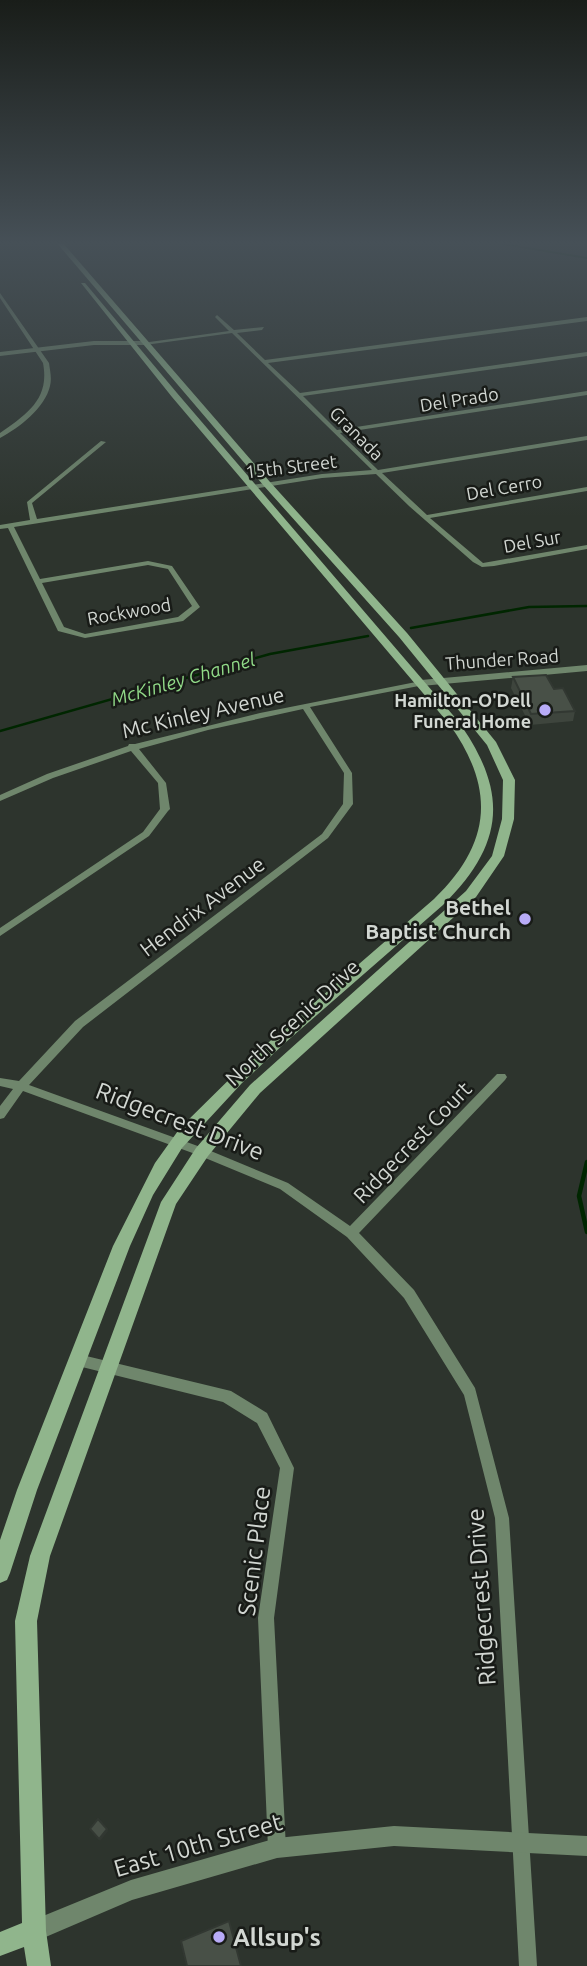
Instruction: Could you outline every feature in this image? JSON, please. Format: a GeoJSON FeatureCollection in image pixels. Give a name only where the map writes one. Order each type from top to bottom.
{"type":"FeatureCollection","features":[{"type":"Feature","properties":{"kind":"main road","name":"North Scenic Drive"},"geometry":{"type":"LineString","coordinates":[[0,1573],[13,1528],[118,1259],[176,1143],[232,1084],[446,894],[471,862],[485,831],[489,801],[484,772],[471,746],[267,484],[130,334]]}},
{"type":"Feature","properties":{"kind":"main road","name":"North Scenic Drive"},"geometry":{"type":"LineString","coordinates":[[39,1966],[34,1931],[26,1620],[40,1556],[169,1202],[202,1152],[255,1089],[471,894],[498,856],[509,818],[509,780],[492,744],[438,679],[251,487],[131,334]]}},
{"type":"Feature","properties":{"kind":"main road","name":"East 10th Street"},"geometry":{"type":"LineString","coordinates":[[0,1944],[34,1931]]}},
{"type":"Feature","properties":{"kind":"street"},"geometry":{"type":"LineString","coordinates":[[0,436],[27,416],[45,395],[49,374],[26,334]]}},
{"type":"Feature","properties":{"kind":"street"},"geometry":{"type":"LineString","coordinates":[[0,354],[94,343],[138,343],[220,334]]}},
{"type":"Feature","properties":{"kind":"street","name":"Granada"},"geometry":{"type":"LineString","coordinates":[[237,334],[376,472],[482,565]]}},
{"type":"Feature","properties":{"kind":"street"},"geometry":{"type":"LineString","coordinates":[[264,362],[476,334]]}},
{"type":"Feature","properties":{"kind":"street"},"geometry":{"type":"LineString","coordinates":[[299,395],[587,354]]}},
{"type":"Feature","properties":{"kind":"street","name":"Del Prado"},"geometry":{"type":"LineString","coordinates":[[335,432],[587,394]]}},
{"type":"Feature","properties":{"kind":"street","name":"15th Street"},"geometry":{"type":"LineString","coordinates":[[0,527],[267,484],[376,472],[587,438]]}},
{"type":"Feature","properties":{"kind":"street"},"geometry":{"type":"LineString","coordinates":[[34,521],[29,503],[103,442]]}},
{"type":"Feature","properties":{"kind":"street","name":"Del Cerro"},"geometry":{"type":"LineString","coordinates":[[427,517],[587,489]]}},
{"type":"Feature","properties":{"kind":"street","name":"Rockwood"},"geometry":{"type":"LineString","coordinates":[[10,525],[61,629],[85,636],[180,619],[196,607],[170,567],[148,563],[38,581]]}},
{"type":"Feature","properties":{"kind":"street","name":"Del Sur"},"geometry":{"type":"LineString","coordinates":[[482,565],[587,547]]}},
{"type":"Feature","properties":{"kind":"street","name":"Thunder Road"},"geometry":{"type":"LineString","coordinates":[[421,683],[438,679],[587,668]]}},
{"type":"Feature","properties":{"kind":"street","name":"Mc Kinley Avenue"},"geometry":{"type":"LineString","coordinates":[[0,798],[53,772],[132,746],[305,706],[421,683]]}},
{"type":"Feature","properties":{"kind":"street","name":"Hendrix Avenue"},"geometry":{"type":"LineString","coordinates":[[0,1115],[21,1086],[79,1024],[325,836],[348,804],[348,773],[305,706]]}},
{"type":"Feature","properties":{"kind":"street"},"geometry":{"type":"LineString","coordinates":[[0,933],[146,834],[165,809],[162,783],[132,746]]}},
{"type":"Feature","properties":{"kind":"street"},"geometry":{"type":"LineString","coordinates":[[400,934],[418,942]]}},
{"type":"Feature","properties":{"kind":"street","name":"Ridgecrest Court"},"geometry":{"type":"LineString","coordinates":[[351,1233],[500,1077]]}},
{"type":"Feature","properties":{"kind":"street","name":"Ridgecrest Drive"},"geometry":{"type":"LineString","coordinates":[[0,1082],[21,1086],[202,1152],[284,1186],[351,1233],[409,1294],[470,1393],[502,1518],[528,1966]]}},
{"type":"Feature","properties":{"kind":"street","name":"Scenic Place"},"geometry":{"type":"LineString","coordinates":[[78,1360],[226,1396],[262,1418],[287,1468],[266,1618],[277,1848]]}},
{"type":"Feature","properties":{"kind":"street","name":"East 10th Street"},"geometry":{"type":"LineString","coordinates":[[34,1931],[131,1890],[277,1848],[394,1836],[587,1846]]}},
{"type":"Feature","properties":{"kind":"building"},"geometry":{"type":"Polygon","coordinates":[[[546,675],[554,689],[563,688],[575,711],[531,714],[513,677],[546,675]]]}},
{"type":"Feature","properties":{"kind":"building"},"geometry":{"type":"Polygon","coordinates":[[[98,1819],[107,1829],[99,1839],[90,1829],[98,1819]]]}},
{"type":"Feature","properties":{"kind":"building","name":"Allsup's"},"geometry":{"type":"Polygon","coordinates":[[[229,1921],[241,1966],[187,1966],[181,1941],[229,1921]]]}},
{"type":"Feature","properties":{"kind":"waterway","name":"McKinley Channel"},"geometry":{"type":"LineString","coordinates":[[411,628],[529,607],[587,606]]}},
{"type":"Feature","properties":{"kind":"waterway","name":"McKinley Channel"},"geometry":{"type":"LineString","coordinates":[[0,731],[270,654],[368,636]]}},
{"type":"Feature","properties":{"kind":"waterway"},"geometry":{"type":"LineString","coordinates":[[587,1162],[579,1196],[587,1232]]}},
{"type":"Feature","properties":{"kind":"place","name":"Hamilton-O'Dell Funeral Home"},"geometry":{"type":"Point","coordinates":[545,710]}},
{"type":"Feature","properties":{"kind":"place","name":"Bethel Baptist Church"},"geometry":{"type":"Point","coordinates":[525,919]}},
{"type":"Feature","properties":{"kind":"place","name":"Allsup's"},"geometry":{"type":"Point","coordinates":[219,1937]}}]}
